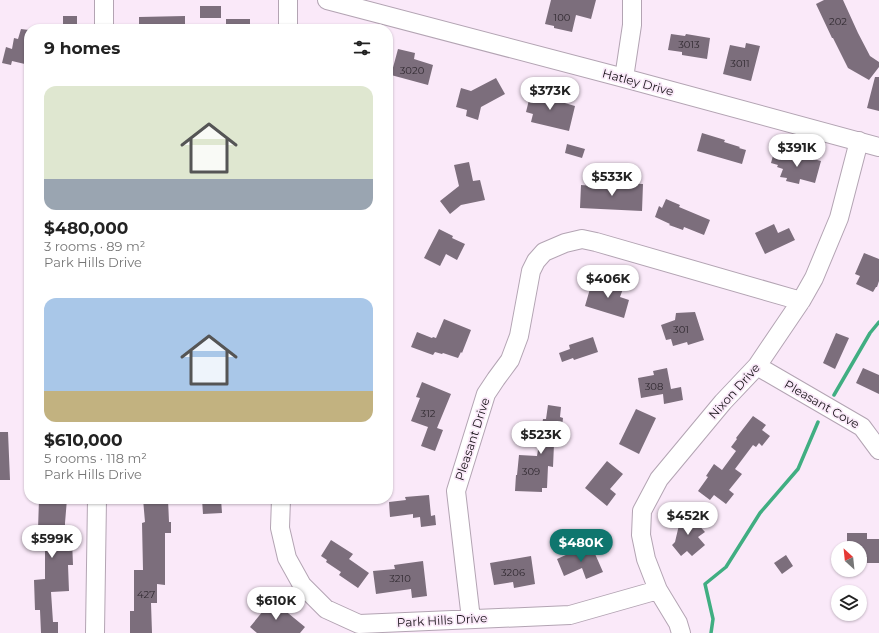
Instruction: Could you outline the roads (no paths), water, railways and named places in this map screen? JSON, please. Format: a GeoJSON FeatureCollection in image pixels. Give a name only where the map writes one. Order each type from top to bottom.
{"type":"FeatureCollection","features":[{"type":"Feature","properties":{"kind":"street"},"geometry":{"type":"LineString","coordinates":[[104,0],[104,24]]}},
{"type":"Feature","properties":{"kind":"street"},"geometry":{"type":"LineString","coordinates":[[288,0],[288,24]]}},
{"type":"Feature","properties":{"kind":"street","name":"Hatley Drive"},"geometry":{"type":"LineString","coordinates":[[327,0],[879,147]]}},
{"type":"Feature","properties":{"kind":"street"},"geometry":{"type":"LineString","coordinates":[[624,78],[632,25],[632,0]]}},
{"type":"Feature","properties":{"kind":"street","name":"Nixon Drive"},"geometry":{"type":"LineString","coordinates":[[681,633],[678,623],[658,590],[646,559],[641,535],[642,511],[660,479],[723,402],[757,366],[801,301],[814,278],[839,218],[859,141]]}},
{"type":"Feature","properties":{"kind":"street","name":"Pleasant Drive"},"geometry":{"type":"LineString","coordinates":[[471,618],[456,491],[486,394],[510,360],[519,336],[531,271],[536,261],[544,252],[565,243],[582,239],[801,301]]}},
{"type":"Feature","properties":{"kind":"street","name":"Pleasant Cove"},"geometry":{"type":"LineString","coordinates":[[757,366],[862,427],[879,450]]}},
{"type":"Feature","properties":{"kind":"street"},"geometry":{"type":"LineString","coordinates":[[95,633],[97,504]]}},
{"type":"Feature","properties":{"kind":"street","name":"Park Hills Drive"},"geometry":{"type":"LineString","coordinates":[[281,504],[280,528],[288,558],[302,586],[326,610],[359,624],[471,618],[570,615],[658,590]]}},
{"type":"Feature","properties":{"kind":"waterway"},"geometry":{"type":"LineString","coordinates":[[834,395],[870,333],[879,322]]}},
{"type":"Feature","properties":{"kind":"waterway"},"geometry":{"type":"LineString","coordinates":[[711,633],[713,619],[705,584],[726,567],[760,513],[798,469],[818,422]]}}]}
